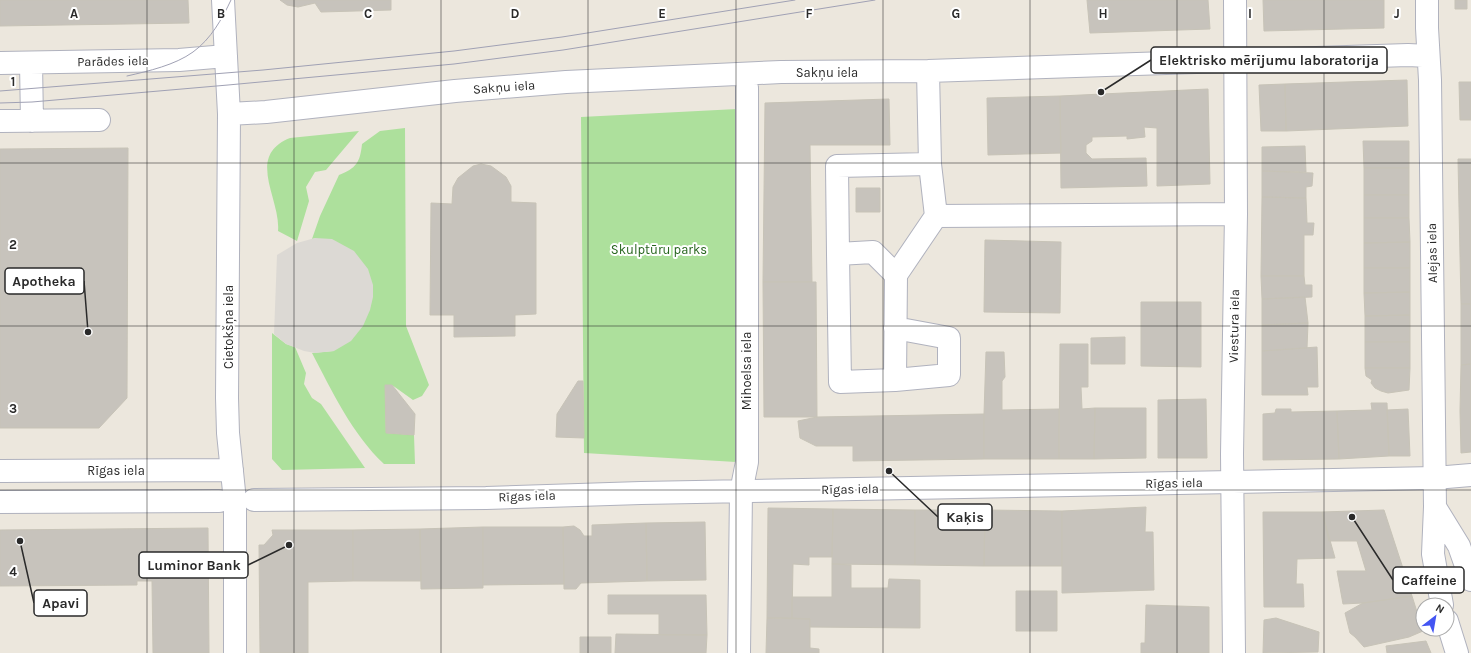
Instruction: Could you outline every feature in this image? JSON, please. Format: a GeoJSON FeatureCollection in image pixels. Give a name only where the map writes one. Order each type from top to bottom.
{"type":"FeatureCollection","features":[{"type":"Feature","properties":{"kind":"street","name":"Cietokšņa iela"},"geometry":{"type":"LineString","coordinates":[[223,0],[229,114],[227,398],[228,433],[235,501],[235,653]]}},
{"type":"Feature","properties":{"kind":"street","name":"Viestura iela"},"geometry":{"type":"LineString","coordinates":[[1234,653],[1233,482],[1236,214],[1235,0]]}},
{"type":"Feature","properties":{"kind":"street","name":"Alejas iela"},"geometry":{"type":"LineString","coordinates":[[1427,0],[1430,80],[1435,478],[1433,554],[1441,597]]}},
{"type":"Feature","properties":{"kind":"street","name":"Sakņu iela"},"geometry":{"type":"LineString","coordinates":[[229,114],[266,112],[455,91],[566,82],[781,72],[928,71],[1236,62],[1408,55],[1428,56]]}},
{"type":"Feature","properties":{"kind":"street","name":"Parādes iela"},"geometry":{"type":"LineString","coordinates":[[0,63],[179,60],[226,56]]}},
{"type":"Feature","properties":{"kind":"street"},"geometry":{"type":"LineString","coordinates":[[31,63],[32,121]]}},
{"type":"Feature","properties":{"kind":"street"},"geometry":{"type":"LineString","coordinates":[[895,380],[896,275],[936,216],[930,164],[928,71]]}},
{"type":"Feature","properties":{"kind":"street","name":"Mihoelsa iela"},"geometry":{"type":"LineString","coordinates":[[739,653],[741,492],[747,462],[747,88]]}},
{"type":"Feature","properties":{"kind":"street"},"geometry":{"type":"LineString","coordinates":[[0,121],[99,120]]}},
{"type":"Feature","properties":{"kind":"street"},"geometry":{"type":"LineString","coordinates":[[895,328],[949,338],[949,374],[895,380],[840,382],[837,166],[930,164]]}},
{"type":"Feature","properties":{"kind":"street"},"geometry":{"type":"LineString","coordinates":[[936,216],[1236,214]]}},
{"type":"Feature","properties":{"kind":"street"},"geometry":{"type":"LineString","coordinates":[[838,254],[873,252],[896,275]]}},
{"type":"Feature","properties":{"kind":"street","name":"Rīgas iela"},"geometry":{"type":"LineString","coordinates":[[0,471],[232,470]]}},
{"type":"Feature","properties":{"kind":"street","name":"Rīgas iela"},"geometry":{"type":"LineString","coordinates":[[254,500],[486,498],[1435,478],[1471,475]]}},
{"type":"Feature","properties":{"kind":"street"},"geometry":{"type":"LineString","coordinates":[[0,502],[220,501]]}},
{"type":"Feature","properties":{"kind":"street"},"geometry":{"type":"LineString","coordinates":[[1435,507],[1459,546],[1466,577]]}},
{"type":"Feature","properties":{"kind":"street"},"geometry":{"type":"LineString","coordinates":[[1452,637],[1457,653]]}},
{"type":"Feature","properties":{"kind":"green space","name":"Skulptūru parks"},"geometry":{"type":"Polygon","coordinates":[[[737,109],[736,462],[584,453],[581,117],[737,109]]]}},
{"type":"Feature","properties":{"kind":"green space"},"geometry":{"type":"Polygon","coordinates":[[[405,128],[406,326],[429,385],[422,396],[413,400],[392,385],[385,385],[386,433],[414,435],[415,464],[384,464],[352,426],[312,353],[334,351],[316,238],[312,239],[320,216],[339,175],[349,170],[356,164],[360,156],[362,144],[380,131],[405,128]]]}},
{"type":"Feature","properties":{"kind":"green space"},"geometry":{"type":"Polygon","coordinates":[[[359,131],[326,170],[315,172],[306,187],[309,201],[297,241],[278,231],[278,219],[268,179],[267,167],[270,156],[277,146],[290,138],[359,131]]]}},
{"type":"Feature","properties":{"kind":"green space"},"geometry":{"type":"Polygon","coordinates":[[[272,333],[286,344],[295,347],[306,373],[304,384],[312,398],[321,404],[365,468],[282,470],[272,459],[272,333]]]}},
{"type":"Feature","properties":{"kind":"shaded area"},"geometry":{"type":"Polygon","coordinates":[[[315,238],[332,239],[354,251],[368,269],[373,285],[373,297],[370,310],[363,326],[351,341],[334,351],[315,353],[304,351],[286,344],[274,334],[277,255],[297,243],[315,238]]]}},
{"type":"Feature","properties":{"kind":"building"},"geometry":{"type":"Polygon","coordinates":[[[0,0],[188,0],[189,23],[0,26],[0,0]]]}},
{"type":"Feature","properties":{"kind":"building"},"geometry":{"type":"Polygon","coordinates":[[[280,0],[391,0],[391,10],[321,12],[315,3],[298,7],[287,5],[280,0]]]}},
{"type":"Feature","properties":{"kind":"building"},"geometry":{"type":"Polygon","coordinates":[[[1087,0],[1208,0],[1210,29],[1090,33],[1087,0]]]}},
{"type":"Feature","properties":{"kind":"building"},"geometry":{"type":"Polygon","coordinates":[[[1263,0],[1384,0],[1384,28],[1264,31],[1263,0]]]}},
{"type":"Feature","properties":{"kind":"building"},"geometry":{"type":"Polygon","coordinates":[[[1455,0],[1467,0],[1467,9],[1455,9],[1455,0]]]}},
{"type":"Feature","properties":{"kind":"building"},"geometry":{"type":"Polygon","coordinates":[[[1407,80],[1408,126],[1286,131],[1285,84],[1407,80]]]}},
{"type":"Feature","properties":{"kind":"building"},"geometry":{"type":"Polygon","coordinates":[[[1459,82],[1471,82],[1471,120],[1460,120],[1459,82]]]}},
{"type":"Feature","properties":{"kind":"building"},"geometry":{"type":"Polygon","coordinates":[[[1285,84],[1286,131],[1261,131],[1259,85],[1285,84]]]}},
{"type":"Feature","properties":{"kind":"building"},"geometry":{"type":"Polygon","coordinates":[[[1208,89],[1210,184],[1157,186],[1157,128],[1144,127],[1145,137],[1127,139],[1127,136],[1092,137],[1092,141],[1086,145],[1086,153],[1092,159],[1146,158],[1147,186],[1061,188],[1060,96],[1208,89]]]}},
{"type":"Feature","properties":{"kind":"building"},"geometry":{"type":"Polygon","coordinates":[[[1060,96],[1061,153],[988,155],[987,98],[1060,96]]]}},
{"type":"Feature","properties":{"kind":"building"},"geometry":{"type":"Polygon","coordinates":[[[889,99],[890,145],[810,145],[812,282],[763,282],[765,103],[889,99]]]}},
{"type":"Feature","properties":{"kind":"building"},"geometry":{"type":"Polygon","coordinates":[[[1363,141],[1409,141],[1409,168],[1364,168],[1363,141]]]}},
{"type":"Feature","properties":{"kind":"building"},"geometry":{"type":"Polygon","coordinates":[[[1305,146],[1306,172],[1262,171],[1262,147],[1305,146]]]}},
{"type":"Feature","properties":{"kind":"building"},"geometry":{"type":"Polygon","coordinates":[[[128,148],[127,398],[99,428],[0,428],[0,149],[128,148]]]}},
{"type":"Feature","properties":{"kind":"building"},"geometry":{"type":"Polygon","coordinates":[[[1458,159],[1471,159],[1471,304],[1461,304],[1458,159]]]}},
{"type":"Feature","properties":{"kind":"building"},"geometry":{"type":"Polygon","coordinates":[[[481,164],[491,166],[506,177],[511,186],[511,202],[536,203],[536,314],[515,315],[515,336],[454,337],[454,315],[430,315],[431,203],[452,204],[453,187],[458,178],[473,166],[481,164]]]}},
{"type":"Feature","properties":{"kind":"building"},"geometry":{"type":"Polygon","coordinates":[[[1364,168],[1409,168],[1409,195],[1364,195],[1364,168]]]}},
{"type":"Feature","properties":{"kind":"building"},"geometry":{"type":"Polygon","coordinates":[[[1262,171],[1313,173],[1312,186],[1306,187],[1306,198],[1262,197],[1262,171]]]}},
{"type":"Feature","properties":{"kind":"building"},"geometry":{"type":"Polygon","coordinates":[[[856,188],[880,188],[880,212],[856,212],[856,188]]]}},
{"type":"Feature","properties":{"kind":"building"},"geometry":{"type":"Polygon","coordinates":[[[1364,195],[1409,195],[1409,218],[1364,218],[1364,195]]]}},
{"type":"Feature","properties":{"kind":"building"},"geometry":{"type":"Polygon","coordinates":[[[1262,197],[1306,198],[1307,223],[1314,223],[1313,235],[1304,235],[1304,276],[1261,276],[1262,197]]]}},
{"type":"Feature","properties":{"kind":"building"},"geometry":{"type":"Polygon","coordinates":[[[1364,218],[1409,218],[1410,242],[1364,243],[1364,218]]]}},
{"type":"Feature","properties":{"kind":"building"},"geometry":{"type":"Polygon","coordinates":[[[985,240],[1061,242],[1060,313],[984,312],[985,240]]]}},
{"type":"Feature","properties":{"kind":"building"},"geometry":{"type":"Polygon","coordinates":[[[1410,242],[1410,268],[1364,268],[1364,243],[1410,242]]]}},
{"type":"Feature","properties":{"kind":"building"},"geometry":{"type":"Polygon","coordinates":[[[1364,268],[1410,268],[1410,292],[1364,293],[1364,268]]]}},
{"type":"Feature","properties":{"kind":"building"},"geometry":{"type":"Polygon","coordinates":[[[1261,276],[1304,276],[1305,285],[1312,285],[1312,297],[1262,299],[1261,276]]]}},
{"type":"Feature","properties":{"kind":"building"},"geometry":{"type":"Polygon","coordinates":[[[763,282],[816,282],[817,417],[764,417],[763,282]]]}},
{"type":"Feature","properties":{"kind":"building"},"geometry":{"type":"Polygon","coordinates":[[[1410,292],[1410,315],[1365,316],[1364,293],[1410,292]]]}},
{"type":"Feature","properties":{"kind":"building"},"geometry":{"type":"Polygon","coordinates":[[[1305,297],[1308,323],[1262,325],[1262,299],[1305,297]]]}},
{"type":"Feature","properties":{"kind":"building"},"geometry":{"type":"Polygon","coordinates":[[[1141,302],[1201,302],[1201,367],[1141,366],[1141,302]]]}},
{"type":"Feature","properties":{"kind":"building"},"geometry":{"type":"Polygon","coordinates":[[[1461,304],[1471,304],[1471,364],[1461,365],[1461,304]]]}},
{"type":"Feature","properties":{"kind":"building"},"geometry":{"type":"Polygon","coordinates":[[[1410,315],[1410,342],[1365,342],[1365,316],[1410,315]]]}},
{"type":"Feature","properties":{"kind":"building"},"geometry":{"type":"Polygon","coordinates":[[[1308,323],[1307,348],[1262,351],[1262,325],[1308,323]]]}},
{"type":"Feature","properties":{"kind":"building"},"geometry":{"type":"Polygon","coordinates":[[[1125,337],[1125,364],[1091,364],[1091,338],[1125,337]]]}},
{"type":"Feature","properties":{"kind":"building"},"geometry":{"type":"Polygon","coordinates":[[[1365,342],[1410,342],[1410,368],[1365,368],[1365,342]]]}},
{"type":"Feature","properties":{"kind":"building"},"geometry":{"type":"Polygon","coordinates":[[[1060,344],[1088,344],[1088,387],[1081,387],[1082,409],[1095,408],[1094,459],[1059,459],[1060,344]]]}},
{"type":"Feature","properties":{"kind":"building"},"geometry":{"type":"Polygon","coordinates":[[[1317,347],[1318,387],[1307,387],[1308,395],[1262,395],[1262,351],[1317,347]]]}},
{"type":"Feature","properties":{"kind":"building"},"geometry":{"type":"Polygon","coordinates":[[[986,352],[1004,352],[1005,377],[1002,381],[1002,410],[1059,409],[1059,459],[984,459],[986,352]]]}},
{"type":"Feature","properties":{"kind":"building"},"geometry":{"type":"Polygon","coordinates":[[[1471,364],[1471,452],[1461,453],[1461,365],[1471,364]]]}},
{"type":"Feature","properties":{"kind":"building"},"geometry":{"type":"Polygon","coordinates":[[[1365,368],[1410,368],[1409,390],[1388,393],[1375,388],[1371,383],[1372,380],[1366,376],[1365,368]]]}},
{"type":"Feature","properties":{"kind":"building"},"geometry":{"type":"Polygon","coordinates":[[[578,381],[583,381],[584,438],[556,437],[557,414],[578,381]]]}},
{"type":"Feature","properties":{"kind":"building"},"geometry":{"type":"Polygon","coordinates":[[[385,385],[392,385],[415,414],[414,435],[386,433],[385,385]]]}},
{"type":"Feature","properties":{"kind":"building"},"geometry":{"type":"Polygon","coordinates":[[[1206,399],[1207,458],[1158,458],[1158,400],[1206,399]]]}},
{"type":"Feature","properties":{"kind":"building"},"geometry":{"type":"Polygon","coordinates":[[[1371,403],[1387,403],[1389,456],[1339,459],[1337,411],[1372,410],[1371,403]]]}},
{"type":"Feature","properties":{"kind":"building"},"geometry":{"type":"Polygon","coordinates":[[[1095,408],[1146,408],[1146,458],[1094,459],[1095,408]]]}},
{"type":"Feature","properties":{"kind":"building"},"geometry":{"type":"Polygon","coordinates":[[[1276,409],[1291,409],[1291,412],[1337,411],[1339,459],[1263,460],[1263,414],[1275,413],[1276,409]]]}},
{"type":"Feature","properties":{"kind":"building"},"geometry":{"type":"Polygon","coordinates":[[[1408,409],[1410,456],[1389,456],[1387,410],[1408,409]]]}},
{"type":"Feature","properties":{"kind":"building"},"geometry":{"type":"Polygon","coordinates":[[[984,414],[984,459],[853,461],[853,446],[816,446],[800,438],[798,421],[817,417],[984,414]]]}},
{"type":"Feature","properties":{"kind":"building"},"geometry":{"type":"Polygon","coordinates":[[[1146,507],[1145,532],[1153,532],[1154,590],[1062,593],[1062,511],[1146,507]]]}},
{"type":"Feature","properties":{"kind":"building"},"geometry":{"type":"Polygon","coordinates":[[[768,508],[833,509],[832,557],[809,557],[809,565],[793,564],[792,618],[767,618],[768,508]]]}},
{"type":"Feature","properties":{"kind":"building"},"geometry":{"type":"Polygon","coordinates":[[[833,509],[915,510],[915,565],[832,564],[833,509]]]}},
{"type":"Feature","properties":{"kind":"building"},"geometry":{"type":"Polygon","coordinates":[[[915,510],[985,510],[984,566],[915,565],[915,510]]]}},
{"type":"Feature","properties":{"kind":"building"},"geometry":{"type":"Polygon","coordinates":[[[985,510],[1062,511],[1062,566],[984,566],[985,510]]]}},
{"type":"Feature","properties":{"kind":"building"},"geometry":{"type":"Polygon","coordinates":[[[1384,510],[1412,596],[1363,603],[1343,604],[1337,571],[1366,571],[1357,541],[1329,541],[1322,512],[1384,510]]]}},
{"type":"Feature","properties":{"kind":"building"},"geometry":{"type":"Polygon","coordinates":[[[1263,512],[1322,512],[1335,558],[1297,559],[1296,584],[1303,584],[1304,607],[1264,607],[1263,512]]]}},
{"type":"Feature","properties":{"kind":"building"},"geometry":{"type":"Polygon","coordinates":[[[705,522],[706,580],[647,581],[646,523],[705,522]]]}},
{"type":"Feature","properties":{"kind":"building"},"geometry":{"type":"Polygon","coordinates":[[[646,523],[647,581],[581,583],[576,589],[564,589],[563,527],[574,526],[580,530],[584,536],[592,536],[592,525],[646,523]]]}},
{"type":"Feature","properties":{"kind":"building"},"geometry":{"type":"Polygon","coordinates":[[[483,527],[483,588],[421,589],[420,529],[483,527]]]}},
{"type":"Feature","properties":{"kind":"building"},"geometry":{"type":"Polygon","coordinates":[[[483,527],[563,527],[564,584],[483,585],[483,527]]]}},
{"type":"Feature","properties":{"kind":"building"},"geometry":{"type":"Polygon","coordinates":[[[208,528],[209,653],[153,653],[152,581],[137,581],[137,585],[0,586],[0,530],[208,528]]]}},
{"type":"Feature","properties":{"kind":"building"},"geometry":{"type":"Polygon","coordinates":[[[420,529],[421,581],[353,581],[353,530],[420,529]]]}},
{"type":"Feature","properties":{"kind":"building"},"geometry":{"type":"Polygon","coordinates":[[[272,530],[353,530],[353,581],[308,582],[308,653],[260,653],[259,545],[264,545],[273,535],[272,530]]]}},
{"type":"Feature","properties":{"kind":"building"},"geometry":{"type":"Polygon","coordinates":[[[832,564],[851,565],[851,588],[888,588],[889,579],[920,580],[920,628],[810,627],[810,619],[792,618],[792,597],[832,597],[832,564]]]}},
{"type":"Feature","properties":{"kind":"building"},"geometry":{"type":"Polygon","coordinates":[[[1016,591],[1057,591],[1057,631],[1016,631],[1016,591]]]}},
{"type":"Feature","properties":{"kind":"building"},"geometry":{"type":"Polygon","coordinates":[[[608,595],[706,595],[707,635],[659,635],[659,614],[608,614],[608,595]]]}},
{"type":"Feature","properties":{"kind":"building"},"geometry":{"type":"Polygon","coordinates":[[[1412,596],[1415,606],[1415,634],[1364,647],[1350,633],[1345,613],[1363,603],[1412,596]]]}},
{"type":"Feature","properties":{"kind":"building"},"geometry":{"type":"Polygon","coordinates":[[[1146,605],[1209,607],[1209,653],[1141,653],[1141,643],[1145,643],[1146,605]]]}},
{"type":"Feature","properties":{"kind":"building"},"geometry":{"type":"Polygon","coordinates":[[[767,618],[810,619],[810,648],[819,649],[819,653],[766,653],[767,618]]]}},
{"type":"Feature","properties":{"kind":"building"},"geometry":{"type":"Polygon","coordinates":[[[1276,618],[1319,632],[1318,652],[1263,653],[1264,620],[1276,618]]]}},
{"type":"Feature","properties":{"kind":"building"},"geometry":{"type":"Polygon","coordinates":[[[616,634],[707,635],[706,653],[615,653],[616,634]]]}},
{"type":"Feature","properties":{"kind":"building"},"geometry":{"type":"Polygon","coordinates":[[[580,637],[611,637],[611,653],[580,653],[580,637]]]}},
{"type":"Feature","properties":{"kind":"building"},"geometry":{"type":"Polygon","coordinates":[[[1426,641],[1431,653],[1387,653],[1386,646],[1426,641]]]}},
{"type":"Feature","properties":{"kind":"tram line"},"geometry":{"type":"LineString","coordinates":[[127,76],[153,70],[170,64],[193,52],[211,35],[231,0]]}},
{"type":"Feature","properties":{"kind":"tram line"},"geometry":{"type":"LineString","coordinates":[[0,91],[263,70],[454,51],[562,37],[795,0]]}},
{"type":"Feature","properties":{"kind":"tram line"},"geometry":{"type":"LineString","coordinates":[[0,103],[32,102],[454,64],[563,50],[875,0]]}},
{"type":"Feature","properties":{"kind":"place","name":"Elektrisko mērījumu laboratorija"},"geometry":{"type":"Point","coordinates":[1101,92]}},
{"type":"Feature","properties":{"kind":"place","name":"Apotheka"},"geometry":{"type":"Point","coordinates":[88,332]}},
{"type":"Feature","properties":{"kind":"place","name":"Kaķis"},"geometry":{"type":"Point","coordinates":[889,471]}},
{"type":"Feature","properties":{"kind":"place","name":"Caffeine"},"geometry":{"type":"Point","coordinates":[1352,517]}},
{"type":"Feature","properties":{"kind":"place","name":"Apavi"},"geometry":{"type":"Point","coordinates":[20,541]}},
{"type":"Feature","properties":{"kind":"place","name":"Luminor Bank"},"geometry":{"type":"Point","coordinates":[289,545]}}]}
